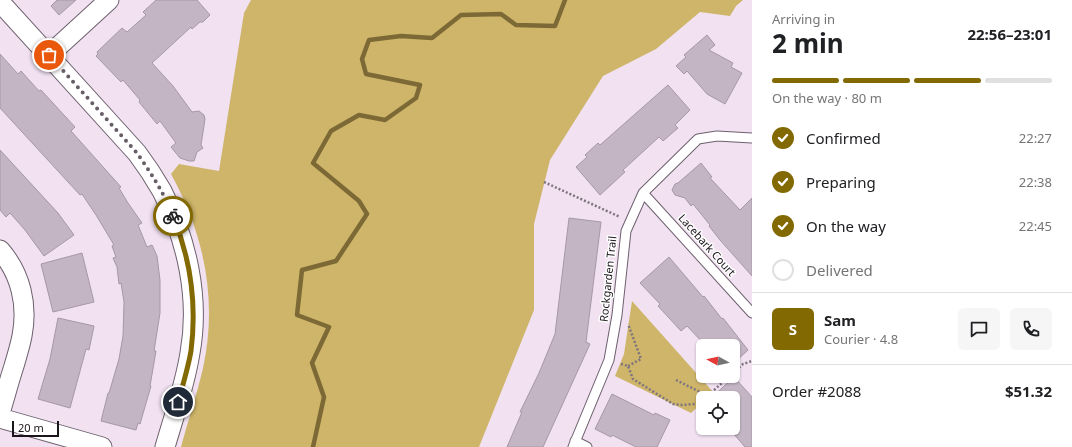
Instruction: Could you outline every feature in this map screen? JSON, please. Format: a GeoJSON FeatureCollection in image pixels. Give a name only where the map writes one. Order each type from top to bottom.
{"type":"FeatureCollection","features":[{"type":"Feature","properties":{"kind":"street"},"geometry":{"type":"LineString","coordinates":[[49,55],[109,0]]}},
{"type":"Feature","properties":{"kind":"street"},"geometry":{"type":"LineString","coordinates":[[0,2],[137,153],[161,190],[179,231],[190,273],[194,314],[190,352],[186,372],[165,447]]}},
{"type":"Feature","properties":{"kind":"street"},"geometry":{"type":"LineString","coordinates":[[0,250],[7,257],[18,280],[23,294],[25,307],[22,337],[0,413]]}},
{"type":"Feature","properties":{"kind":"street"},"geometry":{"type":"LineString","coordinates":[[0,418],[102,447]]}},
{"type":"Feature","properties":{"kind":"lane","name":"Rockgarden Trail"},"geometry":{"type":"LineString","coordinates":[[574,444],[609,360],[617,315],[626,231],[643,193],[698,139],[717,136],[752,138]]}},
{"type":"Feature","properties":{"kind":"lane","name":"Lacebark Court"},"geometry":{"type":"LineString","coordinates":[[643,193],[752,313]]}},
{"type":"Feature","properties":{"kind":"lane"},"geometry":{"type":"LineString","coordinates":[[574,444],[587,447]]}},
{"type":"Feature","properties":{"kind":"path"},"geometry":{"type":"LineString","coordinates":[[544,182],[630,221]]}},
{"type":"Feature","properties":{"kind":"path"},"geometry":{"type":"LineString","coordinates":[[609,360],[628,366],[641,359],[627,321],[617,315]]}},
{"type":"Feature","properties":{"kind":"path"},"geometry":{"type":"LineString","coordinates":[[740,367],[752,361]]}},
{"type":"Feature","properties":{"kind":"path"},"geometry":{"type":"LineString","coordinates":[[628,366],[633,379],[673,404],[696,404]]}},
{"type":"Feature","properties":{"kind":"path"},"geometry":{"type":"LineString","coordinates":[[676,380],[696,391]]}},
{"type":"Feature","properties":{"kind":"path"},"geometry":{"type":"LineString","coordinates":[[714,391],[722,383]]}},
{"type":"Feature","properties":{"kind":"shaded area"},"geometry":{"type":"Polygon","coordinates":[[[251,0],[743,0],[736,6],[730,16],[700,12],[656,49],[603,76],[550,160],[534,224],[534,310],[479,447],[181,447],[203,368],[209,317],[205,268],[200,244],[192,220],[171,174],[179,164],[219,171],[244,13],[251,0]]]}},
{"type":"Feature","properties":{"kind":"shaded area"},"geometry":{"type":"Polygon","coordinates":[[[632,301],[696,373],[696,383],[705,383],[712,391],[696,391],[696,408],[691,413],[615,376],[624,354],[632,301]]]}},
{"type":"Feature","properties":{"kind":"building"},"geometry":{"type":"Polygon","coordinates":[[[57,0],[76,0],[59,15],[51,6],[57,0]]]}},
{"type":"Feature","properties":{"kind":"building"},"geometry":{"type":"Polygon","coordinates":[[[156,0],[197,0],[210,15],[203,22],[200,22],[192,29],[191,27],[152,63],[173,86],[192,112],[199,111],[204,115],[205,119],[201,145],[203,148],[197,152],[194,161],[180,158],[171,147],[176,143],[160,121],[157,124],[139,102],[140,100],[123,80],[121,82],[96,56],[98,54],[97,52],[122,28],[127,32],[146,15],[143,12],[156,0]]]}},
{"type":"Feature","properties":{"kind":"building"},"geometry":{"type":"Polygon","coordinates":[[[707,35],[715,45],[709,50],[733,63],[731,67],[742,73],[725,104],[707,94],[687,71],[684,74],[676,66],[686,57],[684,55],[707,35]]]}},
{"type":"Feature","properties":{"kind":"building"},"geometry":{"type":"Polygon","coordinates":[[[0,54],[18,74],[21,71],[39,91],[41,90],[75,127],[71,131],[121,187],[119,188],[142,223],[138,225],[147,247],[152,245],[157,256],[160,280],[160,313],[154,351],[156,351],[151,386],[140,424],[138,423],[136,430],[101,421],[119,359],[123,336],[124,302],[121,283],[119,284],[117,267],[113,258],[116,257],[112,246],[114,245],[82,194],[80,195],[0,108],[0,54]]]}},
{"type":"Feature","properties":{"kind":"building"},"geometry":{"type":"Polygon","coordinates":[[[668,85],[690,110],[675,125],[678,128],[663,141],[659,137],[623,170],[625,172],[600,195],[576,167],[587,157],[585,155],[598,143],[600,145],[668,85]]]}},
{"type":"Feature","properties":{"kind":"building"},"geometry":{"type":"Polygon","coordinates":[[[0,150],[58,213],[74,235],[44,256],[25,230],[10,213],[6,217],[0,210],[0,150]]]}},
{"type":"Feature","properties":{"kind":"building"},"geometry":{"type":"Polygon","coordinates":[[[701,163],[712,177],[710,178],[740,210],[752,198],[752,276],[720,240],[693,204],[691,206],[685,198],[675,195],[672,190],[675,184],[701,163]]]}},
{"type":"Feature","properties":{"kind":"building"},"geometry":{"type":"Polygon","coordinates":[[[569,218],[601,222],[586,342],[590,344],[543,447],[507,447],[522,412],[520,412],[539,373],[555,334],[569,218]]]}},
{"type":"Feature","properties":{"kind":"building"},"geometry":{"type":"Polygon","coordinates":[[[82,253],[94,302],[53,312],[41,264],[82,253]]]}},
{"type":"Feature","properties":{"kind":"building"},"geometry":{"type":"Polygon","coordinates":[[[669,257],[703,297],[704,296],[722,319],[723,318],[739,339],[699,339],[687,326],[681,331],[658,306],[660,304],[640,283],[669,257]]]}},
{"type":"Feature","properties":{"kind":"building"},"geometry":{"type":"Polygon","coordinates":[[[58,318],[94,326],[89,350],[86,349],[70,408],[38,399],[50,359],[58,318]]]}},
{"type":"Feature","properties":{"kind":"building"},"geometry":{"type":"Polygon","coordinates":[[[740,340],[748,350],[740,357],[740,340]]]}},
{"type":"Feature","properties":{"kind":"building"},"geometry":{"type":"Polygon","coordinates":[[[727,383],[739,383],[752,397],[752,447],[745,447],[735,435],[740,435],[740,391],[719,391],[727,383]]]}},
{"type":"Feature","properties":{"kind":"building"},"geometry":{"type":"Polygon","coordinates":[[[612,394],[654,415],[655,413],[670,420],[657,447],[636,447],[612,435],[611,437],[595,429],[612,394]]]}},
{"type":"Feature","properties":{"kind":"waterway"},"geometry":{"type":"LineString","coordinates":[[313,447],[324,397],[312,363],[329,327],[297,315],[302,270],[336,261],[367,214],[359,201],[313,163],[331,131],[359,115],[385,120],[416,98],[420,85],[366,74],[362,59],[369,40],[401,36],[432,38],[461,15],[501,14],[516,25],[555,26],[565,0]]}},
{"type":"Feature","properties":{"kind":"way so far"},"geometry":{"type":"LineString","coordinates":[[49,55],[137,153],[161,190],[173,216]]}},
{"type":"Feature","properties":{"kind":"route"},"geometry":{"type":"LineString","coordinates":[[173,216],[179,231],[190,273],[194,314],[190,352],[178,402]]}}]}
